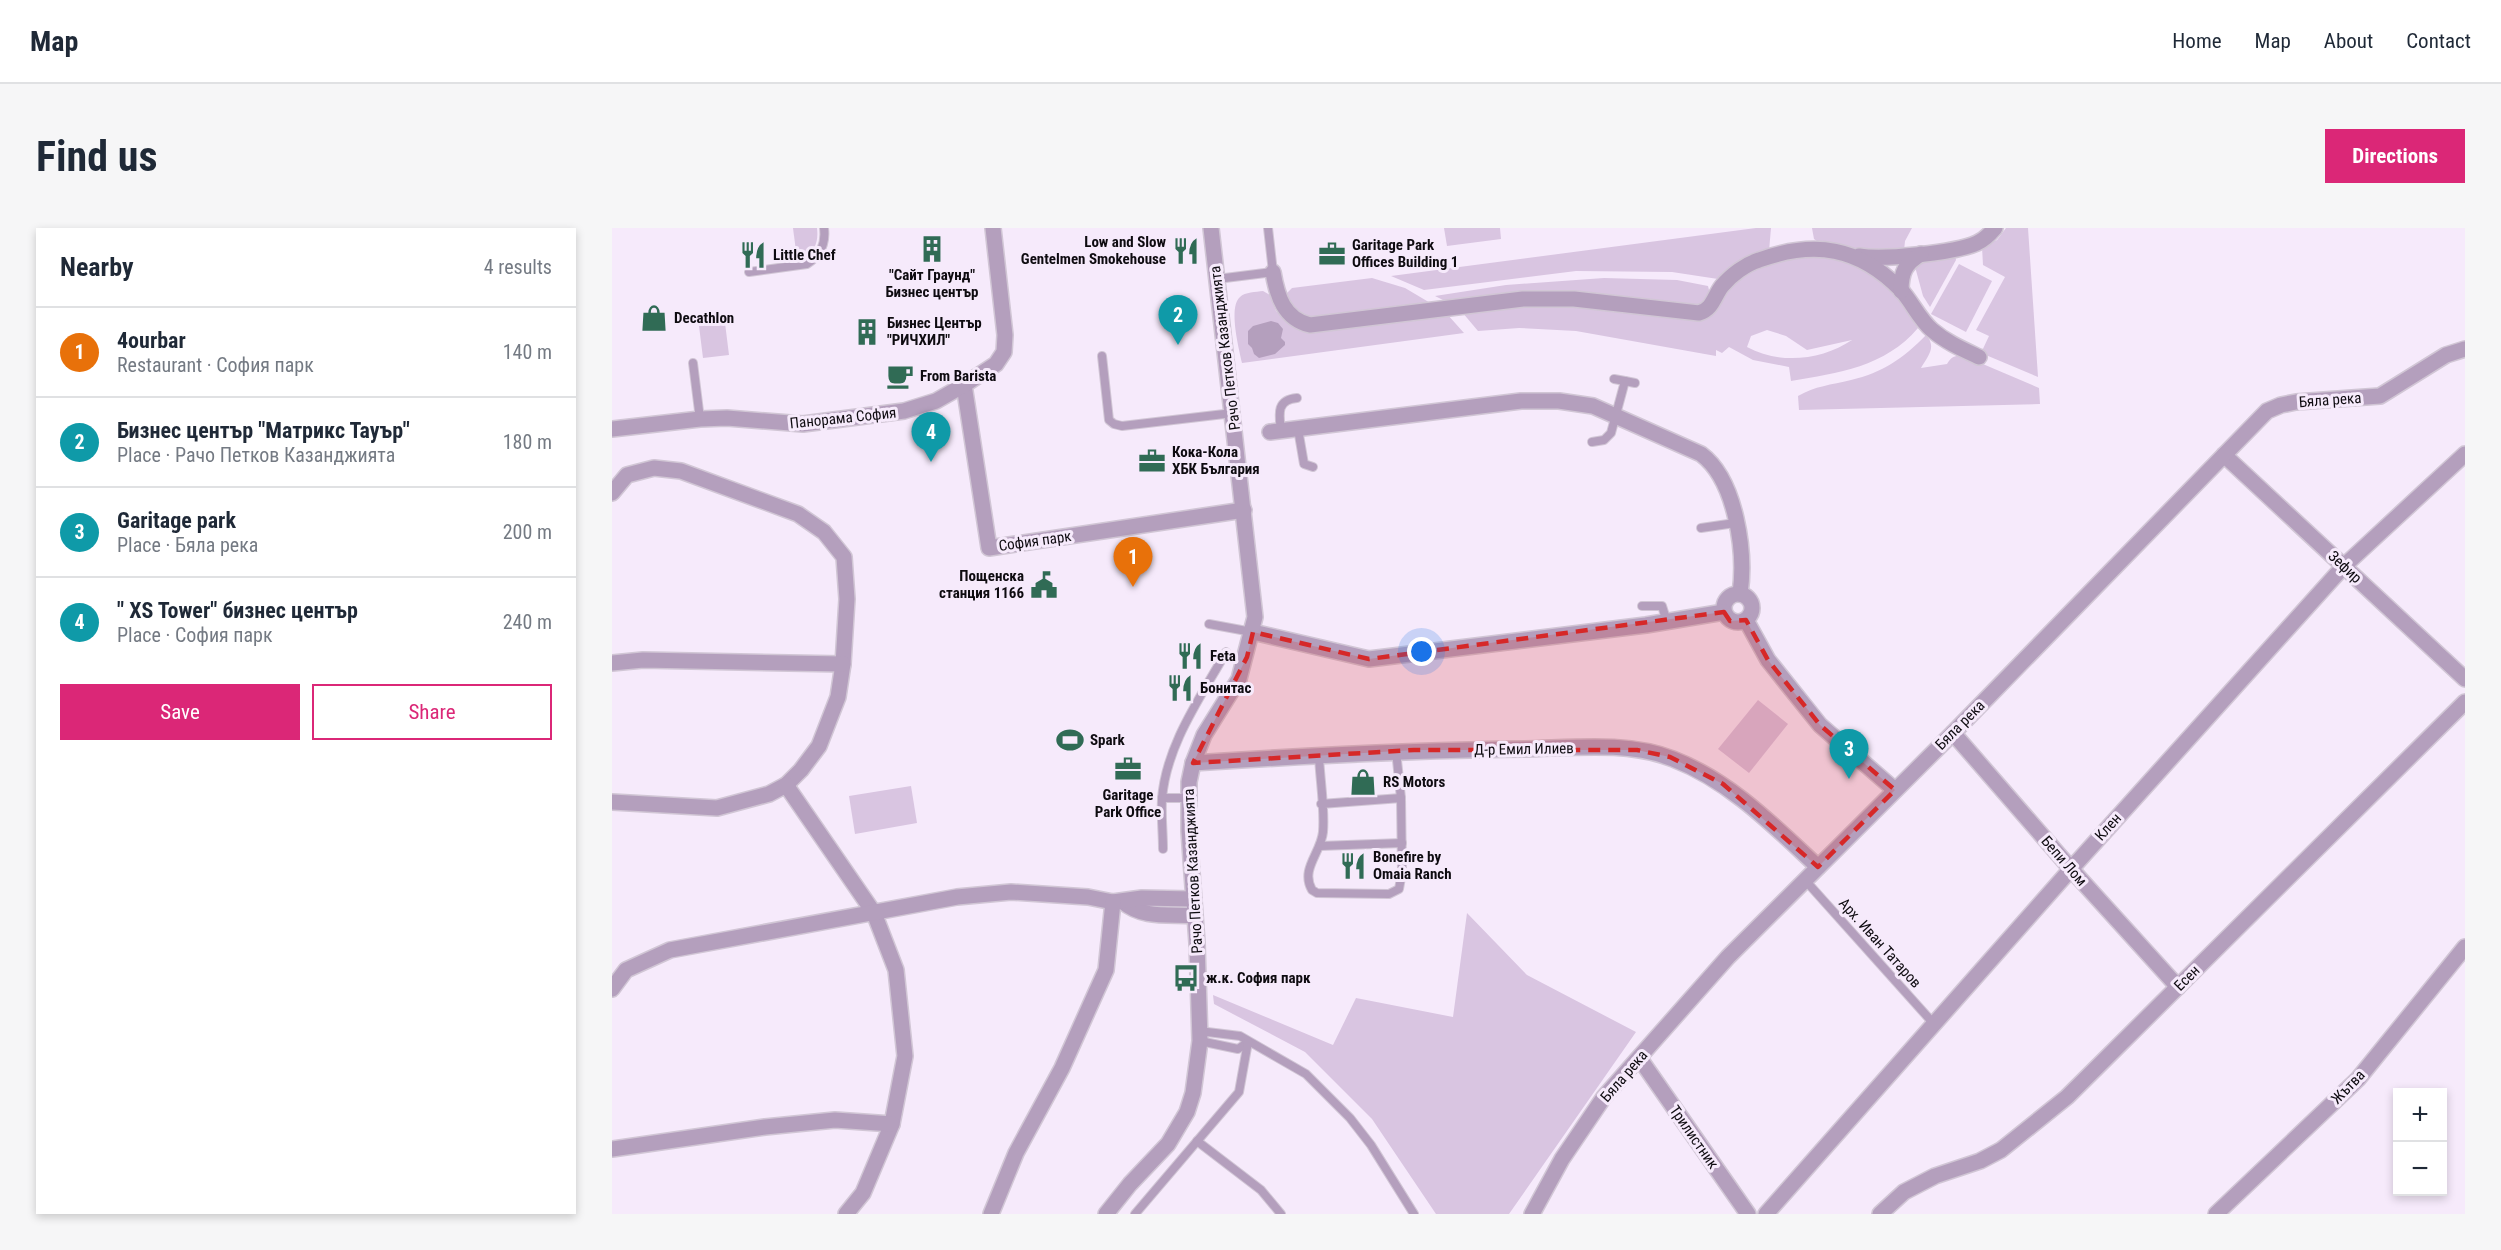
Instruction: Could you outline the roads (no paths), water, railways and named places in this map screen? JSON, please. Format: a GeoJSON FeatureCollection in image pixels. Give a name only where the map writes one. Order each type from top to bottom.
{"type":"FeatureCollection","features":[{"type":"Feature","properties":{"kind":"street","name":"Панорама София"},"geometry":{"type":"LineString","coordinates":[[612,429],[700,418],[727,418],[790,425],[904,411],[936,401],[964,386],[1001,358],[1005,345],[993,228]]}},
{"type":"Feature","properties":{"kind":"street","name":"Рачо Петков Казанджията"},"geometry":{"type":"LineString","coordinates":[[1106,1214],[1130,1184],[1168,1144],[1187,1112],[1193,1093],[1199,1036],[1188,798],[1193,763],[1204,735],[1239,680],[1256,617],[1211,228]]}},
{"type":"Feature","properties":{"kind":"street"},"geometry":{"type":"LineString","coordinates":[[1274,272],[1278,297],[1286,311],[1301,323],[1319,325],[1485,302],[1541,298],[1605,302],[1699,313],[1711,306],[1723,285],[1755,261],[1783,252],[1827,250],[1870,258],[1921,254],[1976,244],[1995,228]]}},
{"type":"Feature","properties":{"kind":"street"},"geometry":{"type":"LineString","coordinates":[[1902,291],[1904,268],[1921,254]]}},
{"type":"Feature","properties":{"kind":"street"},"geometry":{"type":"LineString","coordinates":[[1856,256],[1866,261],[1902,291],[1931,329],[1956,347],[1979,357]]}},
{"type":"Feature","properties":{"kind":"street","name":"Бяла река"},"geometry":{"type":"LineString","coordinates":[[1532,1214],[1562,1159],[1604,1097],[1728,957],[1953,733],[2267,411],[2281,405],[2380,396],[2446,355],[2465,349]]}},
{"type":"Feature","properties":{"kind":"street","name":"София парк"},"geometry":{"type":"LineString","coordinates":[[964,386],[989,548],[1244,510]]}},
{"type":"Feature","properties":{"kind":"street"},"geometry":{"type":"LineString","coordinates":[[1275,431],[1521,401],[1577,402],[1616,416],[1701,454],[1714,464],[1729,490],[1736,523],[1743,565],[1740,594]]}},
{"type":"Feature","properties":{"kind":"street","name":"Клен"},"geometry":{"type":"LineString","coordinates":[[1766,1214],[2071,869],[2344,566],[2465,454]]}},
{"type":"Feature","properties":{"kind":"street","name":"Зефир"},"geometry":{"type":"LineString","coordinates":[[2224,455],[2465,679]]}},
{"type":"Feature","properties":{"kind":"street"},"geometry":{"type":"LineString","coordinates":[[612,493],[627,475],[654,468],[681,471],[798,514],[824,532],[844,557],[847,599],[843,664],[838,697],[819,747],[786,785],[769,794],[717,808],[612,802]]}},
{"type":"Feature","properties":{"kind":"street"},"geometry":{"type":"LineString","coordinates":[[1740,594],[1752,605],[1750,616],[1736,623],[1730,621],[1724,612],[1725,601],[1729,597],[1740,594]]}},
{"type":"Feature","properties":{"kind":"street"},"geometry":{"type":"LineString","coordinates":[[1253,632],[1369,659],[1667,622],[1724,612]]}},
{"type":"Feature","properties":{"kind":"street"},"geometry":{"type":"LineString","coordinates":[[1746,620],[1768,660],[1820,725],[1895,790]]}},
{"type":"Feature","properties":{"kind":"street"},"geometry":{"type":"LineString","coordinates":[[612,663],[643,660],[843,664]]}},
{"type":"Feature","properties":{"kind":"street","name":"Есен"},"geometry":{"type":"LineString","coordinates":[[1880,1214],[1904,1192],[1935,1176],[1980,1161],[2017,1139],[2067,1097],[2465,702]]}},
{"type":"Feature","properties":{"kind":"street","name":"Бепи Лом"},"geometry":{"type":"LineString","coordinates":[[1953,733],[2071,869],[2178,987]]}},
{"type":"Feature","properties":{"kind":"street","name":"Д-р Емил Илиев"},"geometry":{"type":"LineString","coordinates":[[1193,763],[1396,751],[1603,747],[1637,750],[1670,757],[1700,770],[1723,784],[1818,867]]}},
{"type":"Feature","properties":{"kind":"street"},"geometry":{"type":"LineString","coordinates":[[786,785],[874,913],[896,970],[905,1056],[892,1124],[863,1193],[846,1214]]}},
{"type":"Feature","properties":{"kind":"street"},"geometry":{"type":"LineString","coordinates":[[612,989],[626,970],[670,950],[957,897],[1011,892],[1088,897],[1118,902],[1142,898],[1193,899]]}},
{"type":"Feature","properties":{"kind":"street"},"geometry":{"type":"LineString","coordinates":[[1118,902],[1145,914],[1194,916]]}},
{"type":"Feature","properties":{"kind":"street"},"geometry":{"type":"LineString","coordinates":[[991,1214],[1016,1153],[1062,1068],[1106,970],[1118,902]]}},
{"type":"Feature","properties":{"kind":"street","name":"Жътва"},"geometry":{"type":"LineString","coordinates":[[2216,1214],[2358,1079],[2465,947]]}},
{"type":"Feature","properties":{"kind":"street","name":"Трилистник"},"geometry":{"type":"LineString","coordinates":[[1640,1059],[1748,1214]]}},
{"type":"Feature","properties":{"kind":"street"},"geometry":{"type":"LineString","coordinates":[[612,1149],[765,1127],[836,1120],[892,1124]]}},
{"type":"Feature","properties":{"kind":"lane"},"geometry":{"type":"LineString","coordinates":[[749,272],[807,264],[815,259],[824,245],[824,228]]}},
{"type":"Feature","properties":{"kind":"lane"},"geometry":{"type":"LineString","coordinates":[[1216,279],[1274,272],[1268,228]]}},
{"type":"Feature","properties":{"kind":"lane"},"geometry":{"type":"LineString","coordinates":[[1102,356],[1109,420],[1114,424],[1122,426],[1233,413]]}},
{"type":"Feature","properties":{"kind":"lane"},"geometry":{"type":"LineString","coordinates":[[693,363],[700,418]]}},
{"type":"Feature","properties":{"kind":"lane"},"geometry":{"type":"LineString","coordinates":[[1614,379],[1635,383]]}},
{"type":"Feature","properties":{"kind":"lane"},"geometry":{"type":"LineString","coordinates":[[1592,442],[1609,437],[1625,381]]}},
{"type":"Feature","properties":{"kind":"lane"},"geometry":{"type":"LineString","coordinates":[[1275,431],[1281,405],[1286,400],[1297,398]]}},
{"type":"Feature","properties":{"kind":"lane"},"geometry":{"type":"LineString","coordinates":[[1298,429],[1304,464],[1312,467]]}},
{"type":"Feature","properties":{"kind":"lane"},"geometry":{"type":"LineString","coordinates":[[1701,528],[1736,523]]}},
{"type":"Feature","properties":{"kind":"lane"},"geometry":{"type":"LineString","coordinates":[[1642,606],[1657,604],[1662,606],[1667,622]]}},
{"type":"Feature","properties":{"kind":"lane"},"geometry":{"type":"LineString","coordinates":[[1209,624],[1253,632]]}},
{"type":"Feature","properties":{"kind":"lane"},"geometry":{"type":"LineString","coordinates":[[1163,849],[1162,798],[1168,771],[1187,719],[1226,652]]}},
{"type":"Feature","properties":{"kind":"lane"},"geometry":{"type":"LineString","coordinates":[[1319,756],[1323,831],[1320,846],[1310,863],[1308,877],[1312,890],[1317,893],[1389,894],[1400,890],[1401,798],[1396,751]]}},
{"type":"Feature","properties":{"kind":"lane"},"geometry":{"type":"LineString","coordinates":[[1162,798],[1188,798]]}},
{"type":"Feature","properties":{"kind":"lane"},"geometry":{"type":"LineString","coordinates":[[1322,804],[1401,798]]}},
{"type":"Feature","properties":{"kind":"lane"},"geometry":{"type":"LineString","coordinates":[[1320,846],[1402,843]]}},
{"type":"Feature","properties":{"kind":"lane","name":"Арх. Иван Татаров"},"geometry":{"type":"LineString","coordinates":[[1805,880],[1934,1024]]}},
{"type":"Feature","properties":{"kind":"lane"},"geometry":{"type":"LineString","coordinates":[[1199,1036],[1238,1048],[1248,1042]]}},
{"type":"Feature","properties":{"kind":"lane"},"geometry":{"type":"LineString","coordinates":[[1199,1036],[1239,1036],[1289,1062],[1306,1074],[1350,1118],[1371,1145],[1414,1214]]}},
{"type":"Feature","properties":{"kind":"lane"},"geometry":{"type":"LineString","coordinates":[[1135,1214],[1239,1092],[1248,1042]]}},
{"type":"Feature","properties":{"kind":"lane"},"geometry":{"type":"LineString","coordinates":[[1197,1142],[1261,1190],[1281,1214]]}},
{"type":"Feature","properties":{"kind":"place","name":"\"Сайт Граунд\" Бизнес център"},"geometry":{"type":"Point","coordinates":[932,249]}},
{"type":"Feature","properties":{"kind":"place","name":"Low and Slow Gentelmen Smokehouse"},"geometry":{"type":"Point","coordinates":[1186,251]}},
{"type":"Feature","properties":{"kind":"place","name":"Garitage Park Offices Building 1"},"geometry":{"type":"Point","coordinates":[1332,254]}},
{"type":"Feature","properties":{"kind":"place","name":"Little Chef"},"geometry":{"type":"Point","coordinates":[753,255]}},
{"type":"Feature","properties":{"kind":"place","name":"Decathlon"},"geometry":{"type":"Point","coordinates":[654,318]}},
{"type":"Feature","properties":{"kind":"place","name":"Бизнес Център \"РИЧХИЛ\""},"geometry":{"type":"Point","coordinates":[867,332]}},
{"type":"Feature","properties":{"kind":"place","name":"Бизнес център \"Матрикс Тауър\""},"geometry":{"type":"Point","coordinates":[1178,345]}},
{"type":"Feature","properties":{"kind":"place","name":"From Barista"},"geometry":{"type":"Point","coordinates":[900,376]}},
{"type":"Feature","properties":{"kind":"place","name":"Кока-Кола ХБК България"},"geometry":{"type":"Point","coordinates":[1152,461]}},
{"type":"Feature","properties":{"kind":"place","name":"\" XS Tower\" бизнес център"},"geometry":{"type":"Point","coordinates":[931,462]}},
{"type":"Feature","properties":{"kind":"place","name":"Пощенска станция 1166"},"geometry":{"type":"Point","coordinates":[1044,585]}},
{"type":"Feature","properties":{"kind":"place","name":"4ourbar"},"geometry":{"type":"Point","coordinates":[1133,587]}},
{"type":"Feature","properties":{"kind":"place","name":"Feta"},"geometry":{"type":"Point","coordinates":[1190,656]}},
{"type":"Feature","properties":{"kind":"place","name":"Бонитас"},"geometry":{"type":"Point","coordinates":[1180,688]}},
{"type":"Feature","properties":{"kind":"place","name":"Spark"},"geometry":{"type":"Point","coordinates":[1070,740]}},
{"type":"Feature","properties":{"kind":"place","name":"Garitage Park Office"},"geometry":{"type":"Point","coordinates":[1128,769]}},
{"type":"Feature","properties":{"kind":"place","name":"Garitage park"},"geometry":{"type":"Point","coordinates":[1849,779]}},
{"type":"Feature","properties":{"kind":"place","name":"RS Motors"},"geometry":{"type":"Point","coordinates":[1363,782]}},
{"type":"Feature","properties":{"kind":"place","name":"Bonefire by Omaia Ranch"},"geometry":{"type":"Point","coordinates":[1353,866]}},
{"type":"Feature","properties":{"kind":"place","name":"ж.к. София парк"},"geometry":{"type":"Point","coordinates":[1186,978]}}]}
